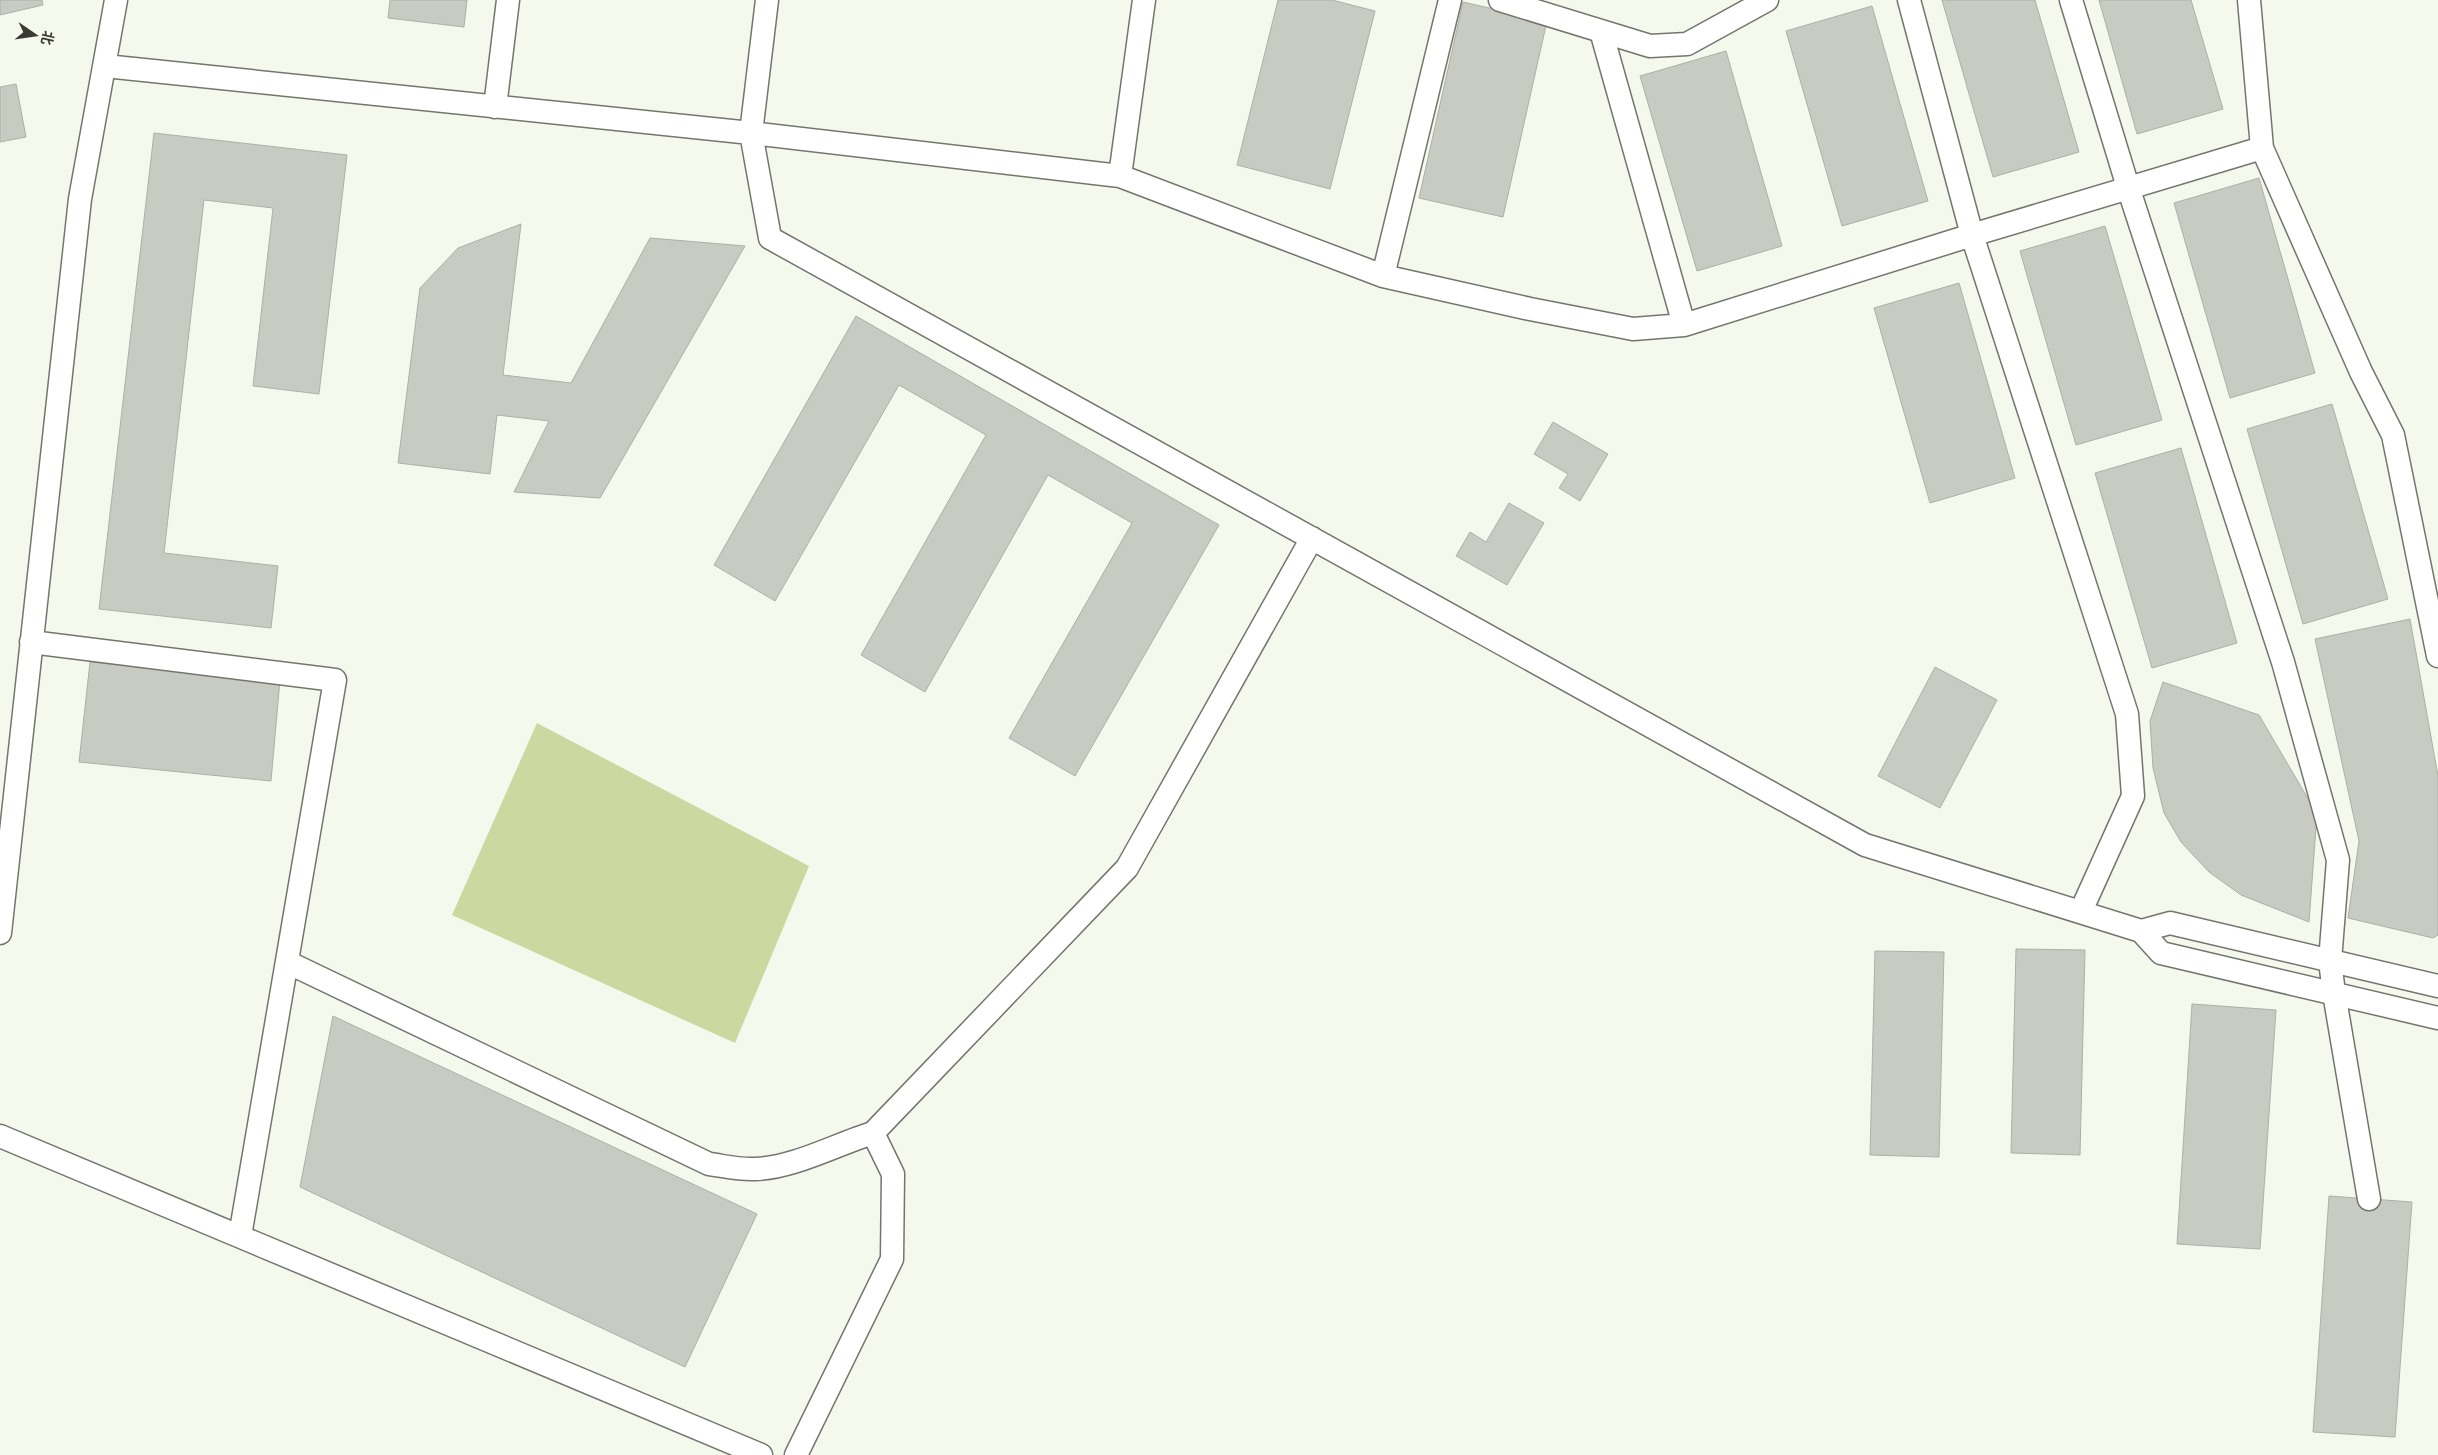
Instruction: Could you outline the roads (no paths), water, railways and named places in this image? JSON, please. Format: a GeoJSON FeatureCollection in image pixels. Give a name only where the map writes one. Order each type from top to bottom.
{"type":"FeatureCollection","features":[{"type":"Feature","properties":{"kind":"street"},"geometry":{"type":"LineString","coordinates":[[0,934],[80,199],[116,0]]}},
{"type":"Feature","properties":{"kind":"street"},"geometry":{"type":"LineString","coordinates":[[495,107],[508,0]]}},
{"type":"Feature","properties":{"kind":"street"},"geometry":{"type":"LineString","coordinates":[[767,0],[752,133],[770,238],[1865,845],[2141,931],[2160,953],[2438,1018]]}},
{"type":"Feature","properties":{"kind":"street"},"geometry":{"type":"LineString","coordinates":[[1120,176],[1144,0]]}},
{"type":"Feature","properties":{"kind":"street"},"geometry":{"type":"LineString","coordinates":[[1383,276],[1450,0]]}},
{"type":"Feature","properties":{"kind":"street"},"geometry":{"type":"LineString","coordinates":[[1500,0],[1650,46],[1687,44],[1767,0]]}},
{"type":"Feature","properties":{"kind":"street"},"geometry":{"type":"LineString","coordinates":[[1909,0],[1972,234],[2127,714],[2133,796],[2081,911]]}},
{"type":"Feature","properties":{"kind":"street"},"geometry":{"type":"LineString","coordinates":[[2071,0],[2128,188],[2283,662],[2338,860],[2330,961],[2369,1199]]}},
{"type":"Feature","properties":{"kind":"street"},"geometry":{"type":"LineString","coordinates":[[2248,0],[2262,148],[2361,372],[2393,434],[2438,656]]}},
{"type":"Feature","properties":{"kind":"street"},"geometry":{"type":"LineString","coordinates":[[1601,32],[1684,325]]}},
{"type":"Feature","properties":{"kind":"street"},"geometry":{"type":"LineString","coordinates":[[105,66],[752,133],[1120,176],[1383,276],[1530,309],[1633,329],[1684,325],[1972,234],[2262,148]]}},
{"type":"Feature","properties":{"kind":"street"},"geometry":{"type":"LineString","coordinates":[[287,962],[709,1164],[755,1169],[804,1159],[835,1145],[873,1132],[1127,868],[1312,538]]}},
{"type":"Feature","properties":{"kind":"street"},"geometry":{"type":"LineString","coordinates":[[32,642],[335,680],[240,1236]]}},
{"type":"Feature","properties":{"kind":"street"},"geometry":{"type":"LineString","coordinates":[[2141,931],[2170,924],[2438,986]]}},
{"type":"Feature","properties":{"kind":"street"},"geometry":{"type":"LineString","coordinates":[[796,1455],[892,1259],[893,1174],[873,1132]]}},
{"type":"Feature","properties":{"kind":"street"},"geometry":{"type":"LineString","coordinates":[[0,1136],[761,1455]]}}]}
